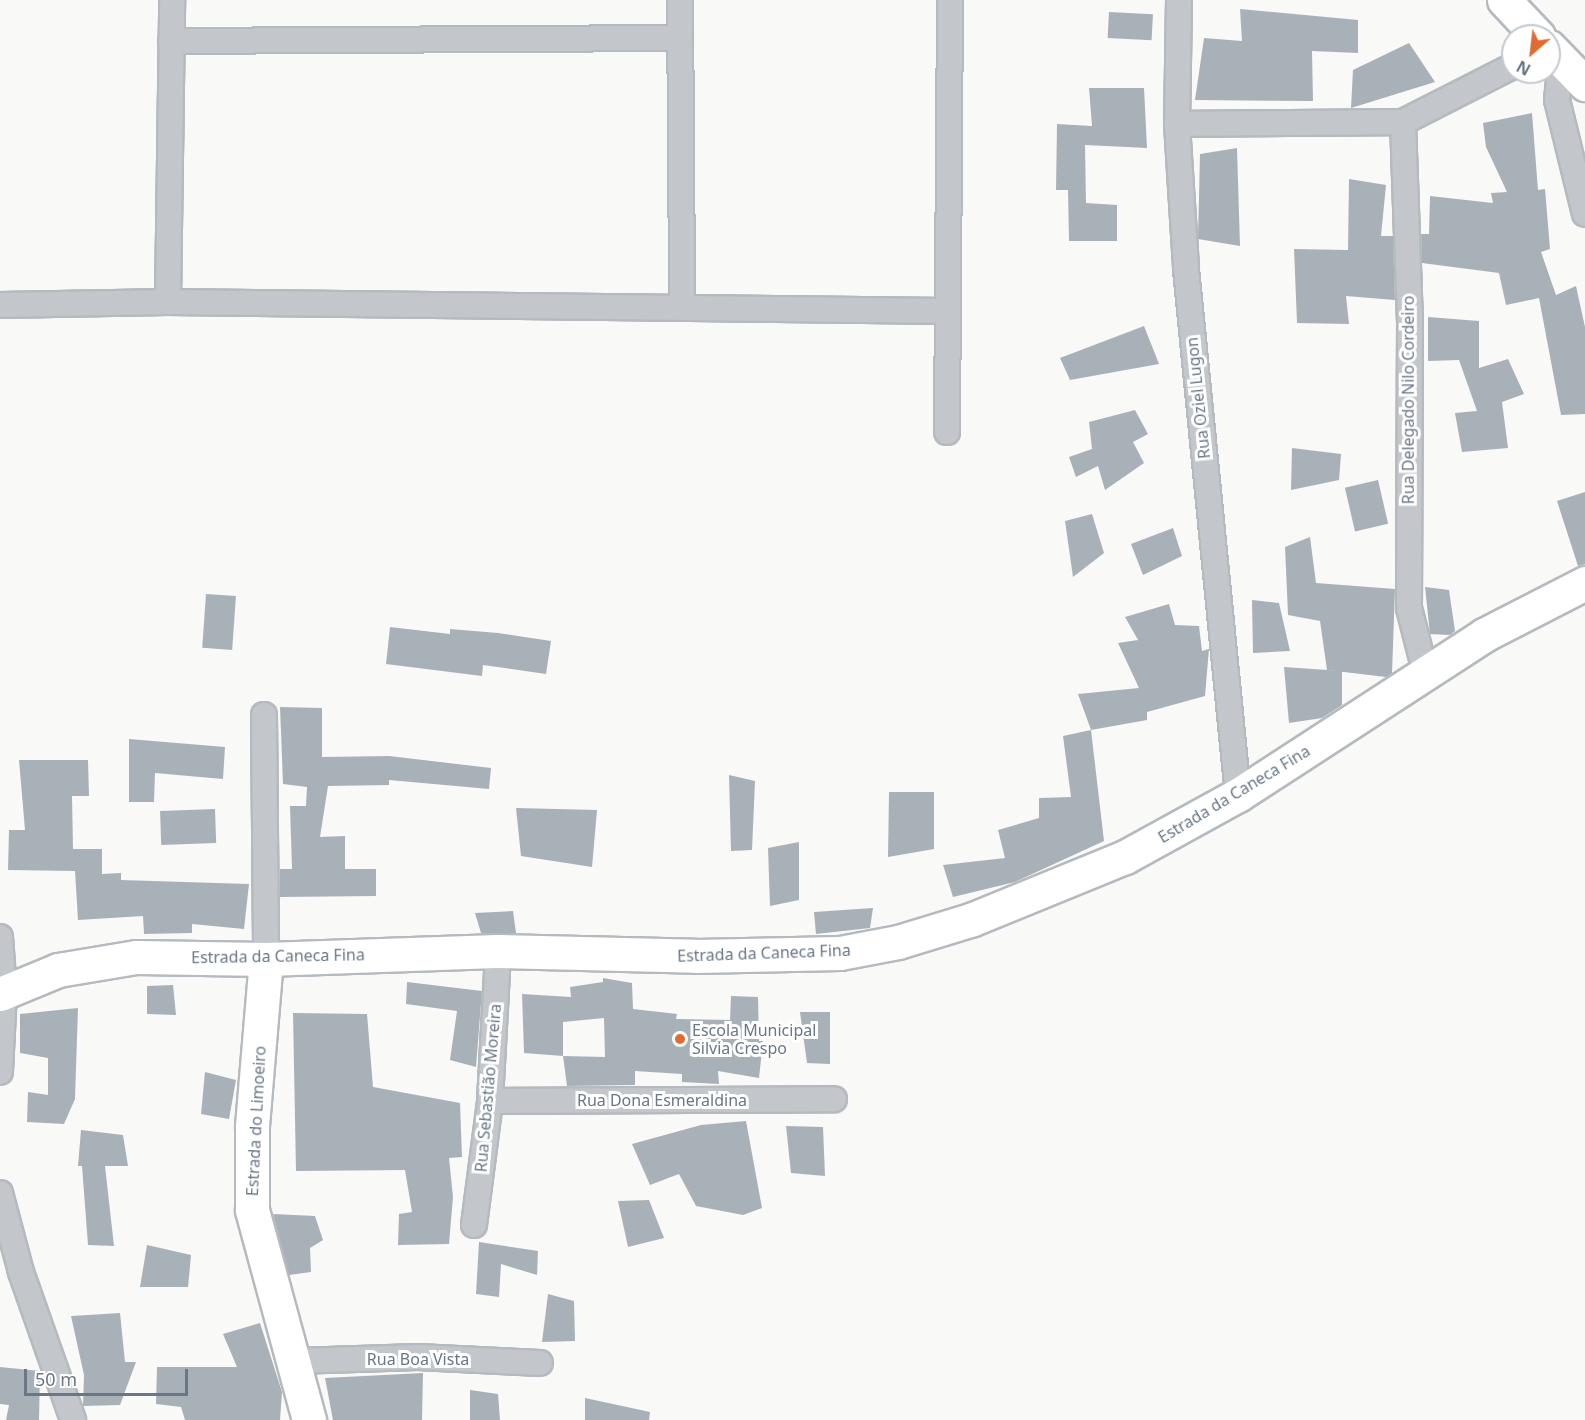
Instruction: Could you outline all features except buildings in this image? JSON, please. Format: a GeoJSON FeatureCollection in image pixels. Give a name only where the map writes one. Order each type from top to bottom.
{"type":"FeatureCollection","features":[{"type":"Feature","properties":{"kind":"street"},"geometry":{"type":"LineString","coordinates":[[168,302],[172,0]]}},
{"type":"Feature","properties":{"kind":"street"},"geometry":{"type":"LineString","coordinates":[[680,0],[682,306]]}},
{"type":"Feature","properties":{"kind":"street"},"geometry":{"type":"LineString","coordinates":[[947,432],[950,0]]}},
{"type":"Feature","properties":{"kind":"street","name":"Rua Oziel Lugon"},"geometry":{"type":"LineString","coordinates":[[1179,0],[1178,124],[1192,332],[1238,795]]}},
{"type":"Feature","properties":{"kind":"street"},"geometry":{"type":"LineString","coordinates":[[1504,0],[1527,24]]}},
{"type":"Feature","properties":{"kind":"street"},"geometry":{"type":"LineString","coordinates":[[171,41],[680,38]]}},
{"type":"Feature","properties":{"kind":"street"},"geometry":{"type":"LineString","coordinates":[[1561,59],[1585,84]]}},
{"type":"Feature","properties":{"kind":"street"},"geometry":{"type":"LineString","coordinates":[[1178,124],[1403,122],[1501,72]]}},
{"type":"Feature","properties":{"kind":"street"},"geometry":{"type":"LineString","coordinates":[[1556,84],[1557,100],[1585,214]]}},
{"type":"Feature","properties":{"kind":"street","name":"Rua Delegado Nilo Cordeiro"},"geometry":{"type":"LineString","coordinates":[[1403,122],[1410,322],[1408,608],[1426,675]]}},
{"type":"Feature","properties":{"kind":"street"},"geometry":{"type":"LineString","coordinates":[[0,305],[168,302],[682,306],[948,311]]}},
{"type":"Feature","properties":{"kind":"street","name":"Estrada da Caneca Fina"},"geometry":{"type":"LineString","coordinates":[[2,993],[93,961],[266,959],[498,951],[696,956],[867,949],[973,919],[1077,879],[1238,795],[1426,675],[1484,635],[1585,583]]}},
{"type":"Feature","properties":{"kind":"street"},"geometry":{"type":"LineString","coordinates":[[264,715],[266,959]]}},
{"type":"Feature","properties":{"kind":"street"},"geometry":{"type":"LineString","coordinates":[[0,936],[2,993],[0,1072]]}},
{"type":"Feature","properties":{"kind":"street","name":"Rua Sebastião Moreira"},"geometry":{"type":"LineString","coordinates":[[474,1225],[490,1101],[498,951]]}},
{"type":"Feature","properties":{"kind":"street","name":"Estrada do Limoeiro"},"geometry":{"type":"LineString","coordinates":[[266,959],[252,1127],[252,1210],[270,1287],[296,1361],[309,1420]]}},
{"type":"Feature","properties":{"kind":"street","name":"Rua Dona Esmeraldina"},"geometry":{"type":"LineString","coordinates":[[490,1101],[834,1099]]}},
{"type":"Feature","properties":{"kind":"street"},"geometry":{"type":"LineString","coordinates":[[0,1193],[21,1272],[73,1420]]}},
{"type":"Feature","properties":{"kind":"street","name":"Rua Boa Vista"},"geometry":{"type":"LineString","coordinates":[[296,1361],[418,1357],[540,1363]]}},
{"type":"Feature","properties":{"kind":"place","name":"Escola Municipal Silvia Crespo"},"geometry":{"type":"Point","coordinates":[680,1039]}}]}
